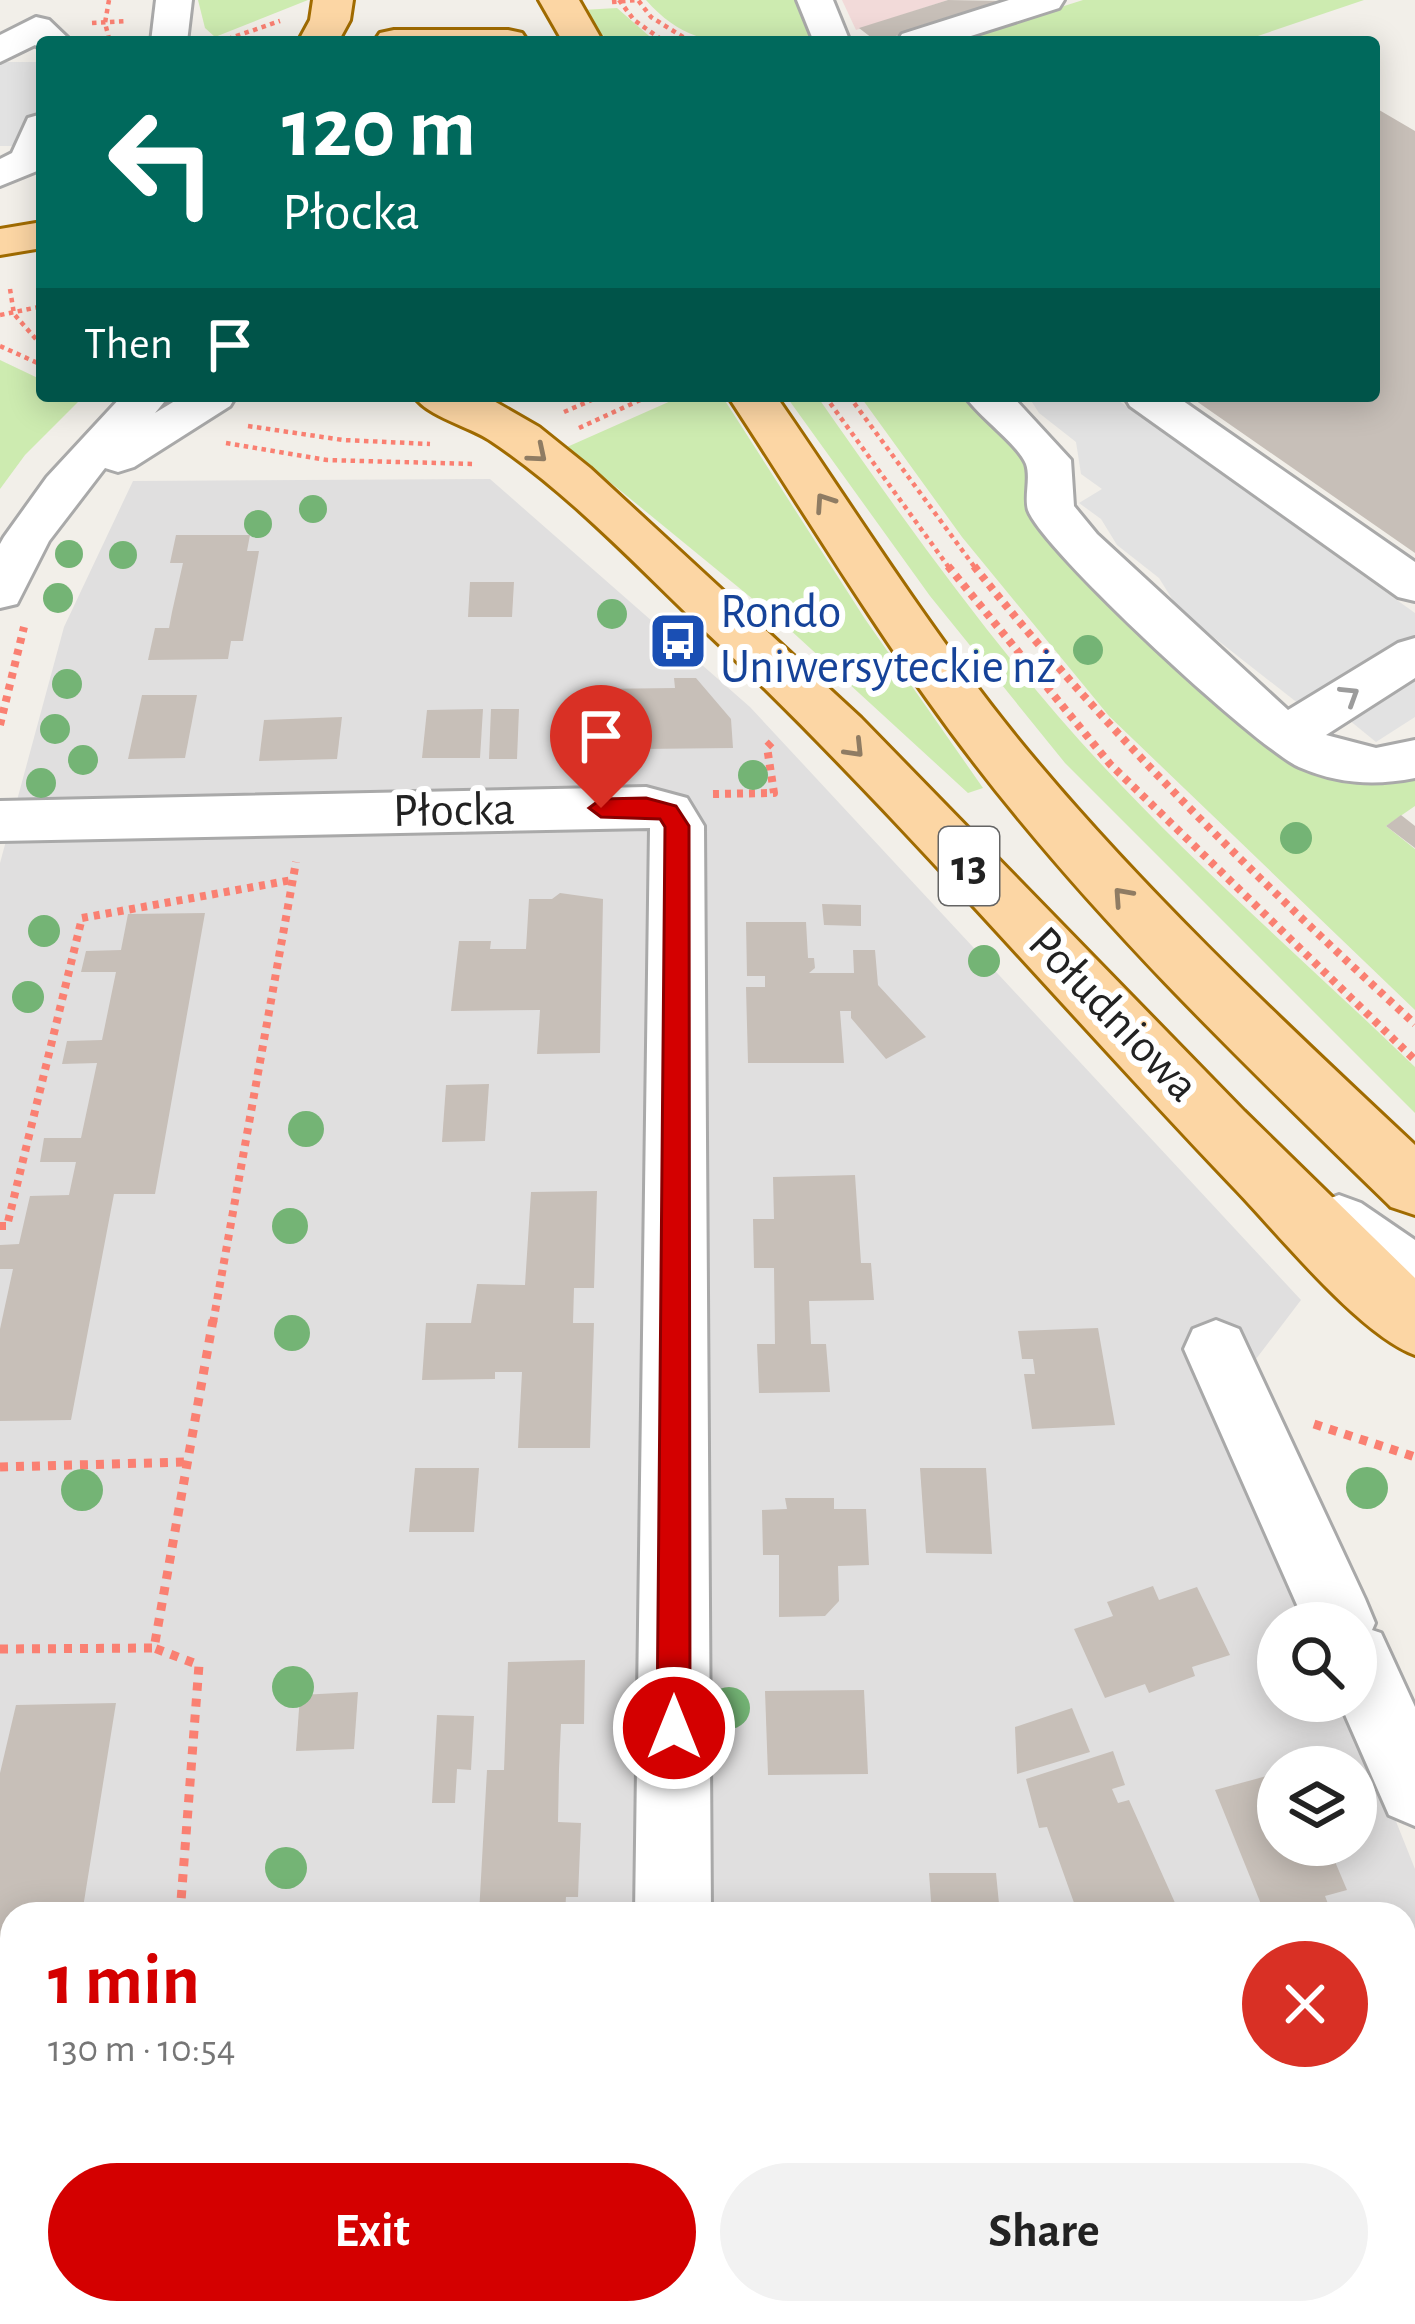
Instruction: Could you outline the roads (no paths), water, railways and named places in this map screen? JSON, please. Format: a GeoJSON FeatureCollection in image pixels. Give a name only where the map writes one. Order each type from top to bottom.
{"type":"FeatureCollection","features":[{"type":"Feature","properties":{"kind":"main road"},"geometry":{"type":"LineString","coordinates":[[305,30],[330,20],[333,0]]}},
{"type":"Feature","properties":{"kind":"main road"},"geometry":{"type":"LineString","coordinates":[[578,2],[582,36]]}},
{"type":"Feature","properties":{"kind":"main road"},"geometry":{"type":"LineString","coordinates":[[0,242],[36,236]]}},
{"type":"Feature","properties":{"kind":"main road","name":"Południowa"},"geometry":{"type":"LineString","coordinates":[[457,402],[515,434],[682,578],[822,714],[1415,1324]]}},
{"type":"Feature","properties":{"kind":"main road","name":"Południowa"},"geometry":{"type":"LineString","coordinates":[[756,402],[993,748],[1111,884],[1415,1187]]}},
{"type":"Feature","properties":{"kind":"street"},"geometry":{"type":"LineString","coordinates":[[815,0],[830,36]]}},
{"type":"Feature","properties":{"kind":"street"},"geometry":{"type":"LineString","coordinates":[[934,36],[1046,0]]}},
{"type":"Feature","properties":{"kind":"street"},"geometry":{"type":"LineString","coordinates":[[0,51],[45,23]]}},
{"type":"Feature","properties":{"kind":"street"},"geometry":{"type":"LineString","coordinates":[[0,174],[29,160],[36,142]]}},
{"type":"Feature","properties":{"kind":"street"},"geometry":{"type":"LineString","coordinates":[[0,592],[31,531],[96,448],[140,402]]}},
{"type":"Feature","properties":{"kind":"street"},"geometry":{"type":"LineString","coordinates":[[993,402],[1048,460],[1051,509],[1080,545],[1209,673],[1314,753],[1376,766],[1415,758]]}},
{"type":"Feature","properties":{"kind":"street"},"geometry":{"type":"LineString","coordinates":[[1155,402],[1415,585]]}},
{"type":"Feature","properties":{"kind":"street"},"geometry":{"type":"LineString","coordinates":[[31,531],[140,441],[224,421]]}},
{"type":"Feature","properties":{"kind":"street"},"geometry":{"type":"LineString","coordinates":[[1286,736],[1415,655]]}},
{"type":"Feature","properties":{"kind":"street","name":"Płocka"},"geometry":{"type":"LineString","coordinates":[[0,821],[646,807],[668,812],[677,826],[673,1902]]}},
{"type":"Feature","properties":{"kind":"street","name":"Południowa"},"geometry":{"type":"LineString","coordinates":[[1204,979],[1415,1150]]}},
{"type":"Feature","properties":{"kind":"street","name":"Południowa"},"geometry":{"type":"LineString","coordinates":[[1251,1160],[1415,1274]]}},
{"type":"Feature","properties":{"kind":"street"},"geometry":{"type":"LineString","coordinates":[[1227,1373],[1331,1602]]}},
{"type":"Feature","properties":{"kind":"street"},"geometry":{"type":"LineString","coordinates":[[1377,1705],[1415,1789]]}},
{"type":"Feature","properties":{"kind":"place","name":"Rondo Uniwersyteckie nż"},"geometry":{"type":"Point","coordinates":[678,641]}}]}
